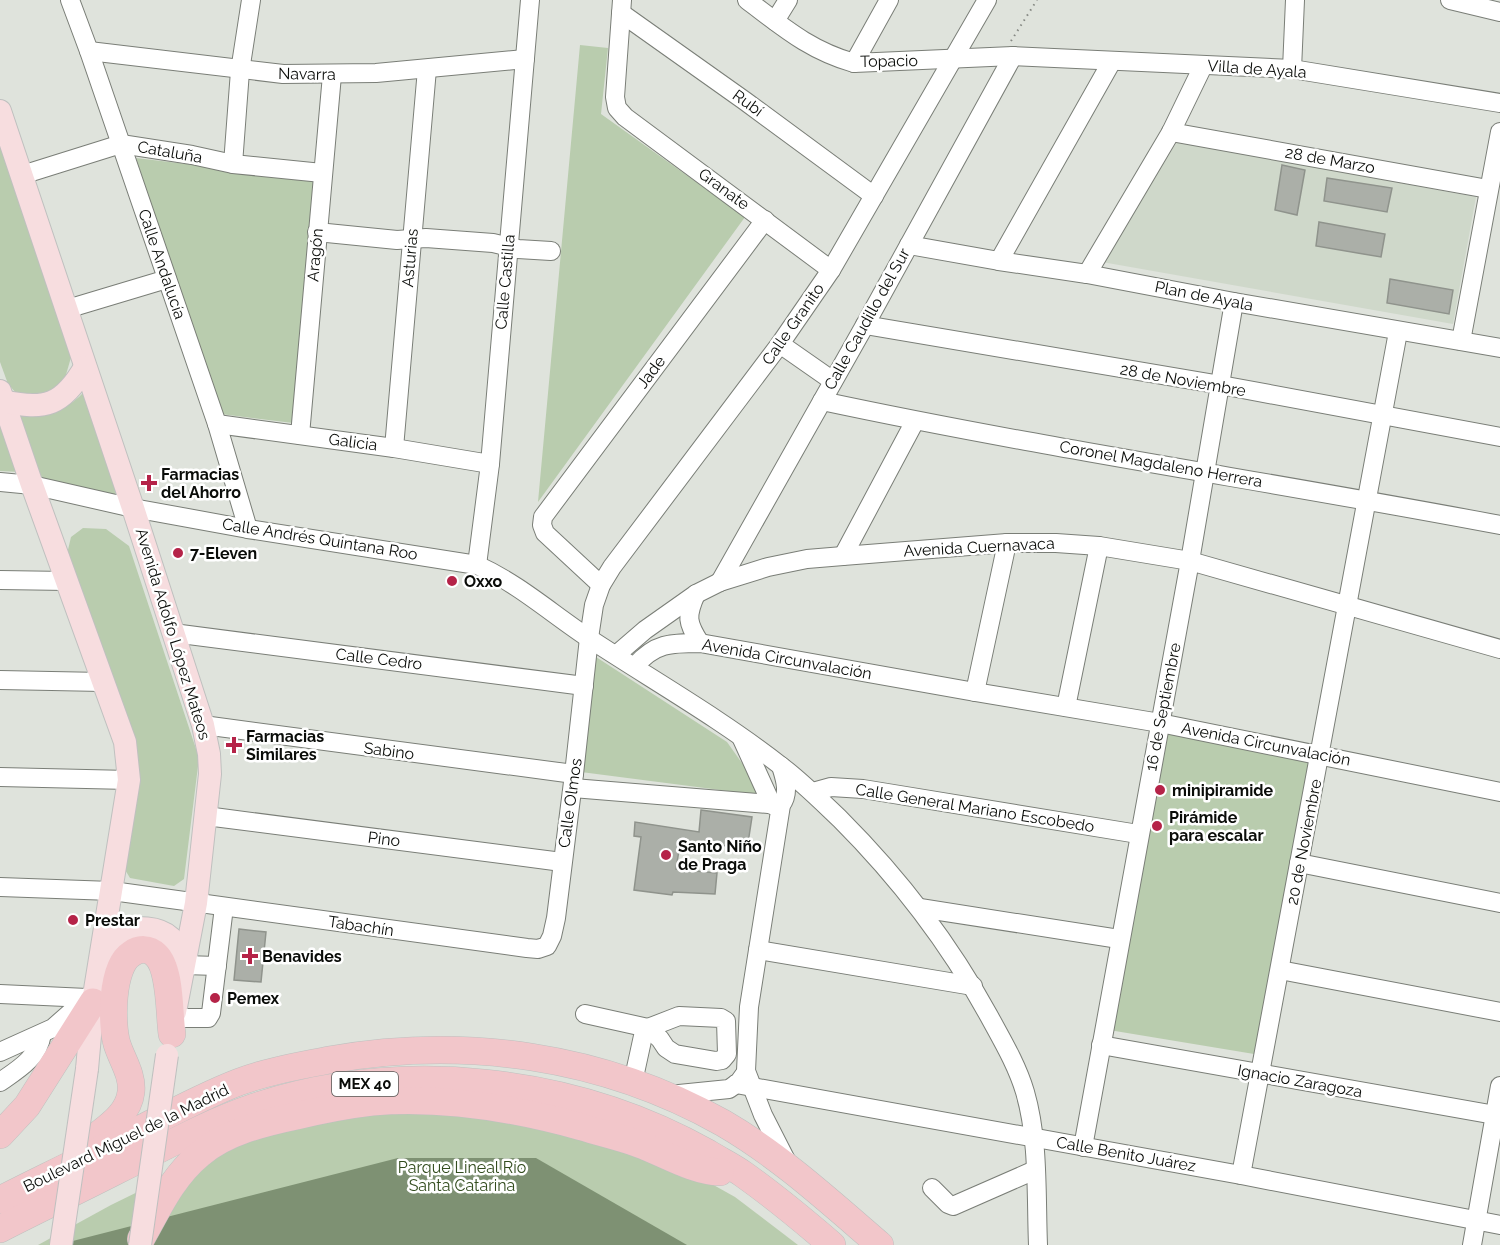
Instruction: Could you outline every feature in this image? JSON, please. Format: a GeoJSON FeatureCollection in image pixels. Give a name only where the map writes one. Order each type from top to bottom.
{"type":"FeatureCollection","features":[{"type":"Feature","properties":{"kind":"highway"},"geometry":{"type":"LineString","coordinates":[[64,1167],[118,1118],[129,1099],[131,1085],[117,1044],[114,1004],[121,965],[127,956],[135,951],[151,952],[163,964],[171,1036]]}},
{"type":"Feature","properties":{"kind":"highway"},"geometry":{"type":"LineString","coordinates":[[0,1135],[27,1106],[91,999]]}},
{"type":"Feature","properties":{"kind":"highway","name":"Boulevard Miguel de la Madrid"},"geometry":{"type":"LineString","coordinates":[[0,1200],[191,1103],[241,1081],[292,1067],[343,1058],[452,1048],[496,1051],[549,1059],[633,1082],[665,1095],[722,1123],[756,1144],[880,1245]]}},
{"type":"Feature","properties":{"kind":"highway","name":"Boulevard Miguel de la Madrid"},"geometry":{"type":"LineString","coordinates":[[0,1229],[208,1124],[255,1107],[302,1094],[351,1085],[410,1081],[463,1082],[515,1087],[565,1097],[627,1115],[658,1127],[742,1173],[785,1205],[832,1245]]}},
{"type":"Feature","properties":{"kind":"highway"},"geometry":{"type":"LineString","coordinates":[[140,1242],[171,1185],[189,1163],[210,1146],[237,1133],[269,1122],[334,1107],[394,1101],[472,1104],[541,1116],[638,1143],[714,1172],[742,1173]]}},
{"type":"Feature","properties":{"kind":"main road","name":"Avenida Adolfo López Mateos"},"geometry":{"type":"LineString","coordinates":[[0,111],[133,508],[203,725],[209,754],[210,774],[196,903],[171,1036],[140,1242]]}},
{"type":"Feature","properties":{"kind":"main road"},"geometry":{"type":"LineString","coordinates":[[2,396],[24,406],[55,401],[75,385],[85,367]]}},
{"type":"Feature","properties":{"kind":"main road"},"geometry":{"type":"LineString","coordinates":[[2,396],[125,742],[129,780],[102,952],[91,999],[87,1069],[61,1245]]}},
{"type":"Feature","properties":{"kind":"main road"},"geometry":{"type":"LineString","coordinates":[[102,952],[123,933],[134,929],[148,929],[162,932],[171,939],[184,961]]}},
{"type":"Feature","properties":{"kind":"street","name":"Calle Andalucía"},"geometry":{"type":"LineString","coordinates":[[70,0],[122,144],[217,424],[248,529]]}},
{"type":"Feature","properties":{"kind":"street"},"geometry":{"type":"LineString","coordinates":[[233,164],[240,71],[251,0]]}},
{"type":"Feature","properties":{"kind":"street","name":"Calle Castilla"},"geometry":{"type":"LineString","coordinates":[[477,564],[490,464],[531,0]]}},
{"type":"Feature","properties":{"kind":"street","name":"Topacio"},"geometry":{"type":"LineString","coordinates":[[747,0],[810,46],[830,56],[854,63],[1007,56]]}},
{"type":"Feature","properties":{"kind":"street"},"geometry":{"type":"LineString","coordinates":[[775,21],[788,0]]}},
{"type":"Feature","properties":{"kind":"street"},"geometry":{"type":"LineString","coordinates":[[854,63],[890,0]]}},
{"type":"Feature","properties":{"kind":"street","name":"Calle Granito"},"geometry":{"type":"LineString","coordinates":[[589,638],[594,605],[601,585],[612,567],[780,344],[831,270],[987,0]]}},
{"type":"Feature","properties":{"kind":"street"},"geometry":{"type":"LineString","coordinates":[[1292,69],[1295,0]]}},
{"type":"Feature","properties":{"kind":"street"},"geometry":{"type":"LineString","coordinates":[[1450,0],[1500,12]]}},
{"type":"Feature","properties":{"kind":"street","name":"Granate"},"geometry":{"type":"LineString","coordinates":[[621,7],[615,97],[617,108],[625,117],[831,270]]}},
{"type":"Feature","properties":{"kind":"street","name":"Rubí"},"geometry":{"type":"LineString","coordinates":[[621,7],[873,196]]}},
{"type":"Feature","properties":{"kind":"street","name":"Navarra"},"geometry":{"type":"LineString","coordinates":[[89,51],[240,71],[332,75],[427,69],[525,59]]}},
{"type":"Feature","properties":{"kind":"street","name":"Villa de Ayala"},"geometry":{"type":"LineString","coordinates":[[1007,56],[1292,69],[1500,103]]}},
{"type":"Feature","properties":{"kind":"street","name":"Calle Caudillo del Sur"},"geometry":{"type":"LineString","coordinates":[[720,582],[865,325],[1007,56]]}},
{"type":"Feature","properties":{"kind":"street"},"geometry":{"type":"LineString","coordinates":[[999,261],[1112,61]]}},
{"type":"Feature","properties":{"kind":"street"},"geometry":{"type":"LineString","coordinates":[[1087,274],[1171,132],[1203,66]]}},
{"type":"Feature","properties":{"kind":"street","name":"Asturias"},"geometry":{"type":"LineString","coordinates":[[394,448],[427,69]]}},
{"type":"Feature","properties":{"kind":"street","name":"Aragón"},"geometry":{"type":"LineString","coordinates":[[300,435],[332,75]]}},
{"type":"Feature","properties":{"kind":"street","name":"28 de Marzo"},"geometry":{"type":"LineString","coordinates":[[1171,132],[1488,189]]}},
{"type":"Feature","properties":{"kind":"street"},"geometry":{"type":"LineString","coordinates":[[1461,341],[1500,132]]}},
{"type":"Feature","properties":{"kind":"street","name":"Cataluña"},"geometry":{"type":"LineString","coordinates":[[22,175],[122,144],[233,164],[322,172]]}},
{"type":"Feature","properties":{"kind":"street","name":"Jade"},"geometry":{"type":"LineString","coordinates":[[601,585],[545,533],[542,525],[543,517],[765,220]]}},
{"type":"Feature","properties":{"kind":"street"},"geometry":{"type":"LineString","coordinates":[[317,232],[397,240],[412,238],[508,245],[518,249],[551,251]]}},
{"type":"Feature","properties":{"kind":"street","name":"Plan de Ayala"},"geometry":{"type":"LineString","coordinates":[[909,244],[999,261],[1087,274],[1398,332],[1500,348]]}},
{"type":"Feature","properties":{"kind":"street"},"geometry":{"type":"LineString","coordinates":[[68,309],[166,279]]}},
{"type":"Feature","properties":{"kind":"street","name":"16 de Septiembre"},"geometry":{"type":"LineString","coordinates":[[1083,1147],[1138,834],[1190,561],[1233,302]]}},
{"type":"Feature","properties":{"kind":"street","name":"28 de Noviembre"},"geometry":{"type":"LineString","coordinates":[[865,325],[1221,385],[1500,437]]}},
{"type":"Feature","properties":{"kind":"street","name":"20 de Noviembre"},"geometry":{"type":"LineString","coordinates":[[1241,1175],[1398,332]]}},
{"type":"Feature","properties":{"kind":"street"},"geometry":{"type":"LineString","coordinates":[[780,344],[833,381]]}},
{"type":"Feature","properties":{"kind":"street","name":"Coronel Magdaleno Herrera"},"geometry":{"type":"LineString","coordinates":[[822,401],[915,421],[1500,525]]}},
{"type":"Feature","properties":{"kind":"street"},"geometry":{"type":"LineString","coordinates":[[843,556],[915,421]]}},
{"type":"Feature","properties":{"kind":"street","name":"Galicia"},"geometry":{"type":"LineString","coordinates":[[217,424],[394,448],[490,464]]}},
{"type":"Feature","properties":{"kind":"street","name":"Calle Andrés Quintana Roo"},"geometry":{"type":"LineString","coordinates":[[0,482],[32,485],[133,508],[248,529],[477,564],[502,576],[589,638],[634,666]]}},
{"type":"Feature","properties":{"kind":"street"},"geometry":{"type":"LineString","coordinates":[[975,693],[1007,543]]}},
{"type":"Feature","properties":{"kind":"street","name":"Avenida Cuernavaca"},"geometry":{"type":"LineString","coordinates":[[616,655],[645,630],[696,594],[720,582],[768,567],[807,559],[1007,543],[1099,546],[1190,561],[1500,648]]}},
{"type":"Feature","properties":{"kind":"street"},"geometry":{"type":"LineString","coordinates":[[1066,708],[1099,546]]}},
{"type":"Feature","properties":{"kind":"street"},"geometry":{"type":"LineString","coordinates":[[0,580],[68,581]]}},
{"type":"Feature","properties":{"kind":"street"},"geometry":{"type":"LineString","coordinates":[[696,594],[688,611],[691,630],[700,643]]}},
{"type":"Feature","properties":{"kind":"street","name":"Calle Cedro"},"geometry":{"type":"LineString","coordinates":[[173,633],[584,686]]}},
{"type":"Feature","properties":{"kind":"street","name":"Calle Olmos"},"geometry":{"type":"LineString","coordinates":[[527,948],[538,949],[547,946],[552,936],[574,781],[589,638]]}},
{"type":"Feature","properties":{"kind":"street","name":"Avenida Circunvalación"},"geometry":{"type":"LineString","coordinates":[[634,666],[646,654],[658,647],[674,643],[700,643],[975,693],[1160,723],[1500,792]]}},
{"type":"Feature","properties":{"kind":"street"},"geometry":{"type":"LineString","coordinates":[[634,666],[781,766],[813,792],[863,842],[920,908],[954,954],[1001,1038],[1024,1089],[1030,1111],[1042,1244]]}},
{"type":"Feature","properties":{"kind":"street"},"geometry":{"type":"LineString","coordinates":[[0,680],[103,682]]}},
{"type":"Feature","properties":{"kind":"street","name":"Sabino"},"geometry":{"type":"LineString","coordinates":[[203,725],[574,781],[776,805]]}},
{"type":"Feature","properties":{"kind":"street"},"geometry":{"type":"LineString","coordinates":[[741,738],[776,805],[749,1007],[745,1080],[793,1172]]}},
{"type":"Feature","properties":{"kind":"street"},"geometry":{"type":"LineString","coordinates":[[776,805],[784,802],[787,787],[781,766]]}},
{"type":"Feature","properties":{"kind":"street"},"geometry":{"type":"LineString","coordinates":[[0,777],[129,780]]}},
{"type":"Feature","properties":{"kind":"street","name":"Calle General Mariano Escobedo"},"geometry":{"type":"LineString","coordinates":[[813,792],[831,788],[863,789],[1138,834]]}},
{"type":"Feature","properties":{"kind":"street","name":"Pino"},"geometry":{"type":"LineString","coordinates":[[206,816],[562,862]]}},
{"type":"Feature","properties":{"kind":"street"},"geometry":{"type":"LineString","coordinates":[[1299,863],[1500,903]]}},
{"type":"Feature","properties":{"kind":"street","name":"Tabachín"},"geometry":{"type":"LineString","coordinates":[[0,887],[112,891],[527,948]]}},
{"type":"Feature","properties":{"kind":"street"},"geometry":{"type":"LineString","coordinates":[[171,1036],[208,1018],[211,1013],[224,907]]}},
{"type":"Feature","properties":{"kind":"street"},"geometry":{"type":"LineString","coordinates":[[920,908],[1119,939]]}},
{"type":"Feature","properties":{"kind":"street"},"geometry":{"type":"LineString","coordinates":[[758,950],[973,986]]}},
{"type":"Feature","properties":{"kind":"street"},"geometry":{"type":"LineString","coordinates":[[184,961],[217,966]]}},
{"type":"Feature","properties":{"kind":"street"},"geometry":{"type":"LineString","coordinates":[[1280,970],[1500,1012]]}},
{"type":"Feature","properties":{"kind":"street"},"geometry":{"type":"LineString","coordinates":[[0,994],[91,999]]}},
{"type":"Feature","properties":{"kind":"street"},"geometry":{"type":"LineString","coordinates":[[0,1052],[42,1034],[91,999]]}},
{"type":"Feature","properties":{"kind":"street"},"geometry":{"type":"LineString","coordinates":[[585,1014],[648,1028],[643,1036],[633,1082]]}},
{"type":"Feature","properties":{"kind":"street"},"geometry":{"type":"LineString","coordinates":[[0,1082],[29,1062],[41,1044],[42,1034]]}},
{"type":"Feature","properties":{"kind":"street","name":"Ignacio Zaragoza"},"geometry":{"type":"LineString","coordinates":[[1101,1045],[1497,1116]]}},
{"type":"Feature","properties":{"kind":"street"},"geometry":{"type":"LineString","coordinates":[[665,1095],[729,1089],[745,1080]]}},
{"type":"Feature","properties":{"kind":"street","name":"Calle Benito Juárez"},"geometry":{"type":"LineString","coordinates":[[745,1080],[1033,1138],[1500,1225]]}},
{"type":"Feature","properties":{"kind":"street"},"geometry":{"type":"LineString","coordinates":[[1472,1245],[1497,1116],[1500,1086]]}},
{"type":"Feature","properties":{"kind":"street"},"geometry":{"type":"LineString","coordinates":[[932,1188],[953,1206],[1035,1170]]}},
{"type":"Feature","properties":{"kind":"path"},"geometry":{"type":"LineString","coordinates":[[1007,56],[1037,0]]}},
{"type":"Feature","properties":{"kind":"shaded area"},"geometry":{"type":"Polygon","coordinates":[[[1177,142],[1476,197],[1453,324],[1102,262],[1177,142]]]}},
{"type":"Feature","properties":{"kind":"shaded area"},"geometry":{"type":"Polygon","coordinates":[[[398,1158],[536,1158],[687,1245],[57,1245],[398,1158]]]}},
{"type":"Feature","properties":{"kind":"green space"},"geometry":{"type":"Polygon","coordinates":[[[580,45],[608,48],[601,114],[745,217],[538,502],[580,45]]]}},
{"type":"Feature","properties":{"kind":"green space"},"geometry":{"type":"Polygon","coordinates":[[[0,139],[72,354],[63,385],[50,395],[17,394],[8,384],[0,362],[0,139]]]}},
{"type":"Feature","properties":{"kind":"green space"},"geometry":{"type":"Polygon","coordinates":[[[136,158],[314,179],[293,423],[221,414],[136,158]]]}},
{"type":"Feature","properties":{"kind":"green space"},"geometry":{"type":"Polygon","coordinates":[[[85,391],[122,499],[37,476],[12,411],[33,414],[52,413],[69,405],[85,391]]]}},
{"type":"Feature","properties":{"kind":"green space"},"geometry":{"type":"Polygon","coordinates":[[[0,417],[19,472],[0,471],[0,417]]]}},
{"type":"Feature","properties":{"kind":"green space"},"geometry":{"type":"Polygon","coordinates":[[[83,528],[106,529],[129,546],[199,758],[184,879],[174,886],[130,878],[124,868],[137,781],[67,554],[71,537],[83,528]]]}},
{"type":"Feature","properties":{"kind":"green space"},"geometry":{"type":"Polygon","coordinates":[[[596,657],[727,742],[749,773],[759,795],[581,772],[596,657]]]}},
{"type":"Feature","properties":{"kind":"green space"},"geometry":{"type":"Polygon","coordinates":[[[1165,733],[1311,761],[1254,1054],[1109,1030],[1165,733]]]}},
{"type":"Feature","properties":{"kind":"green space","name":"Parque Lineal Río Santa Catarina"},"geometry":{"type":"Polygon","coordinates":[[[396,1110],[501,1110],[701,1178],[735,1197],[798,1245],[38,1245],[111,1205],[219,1152],[273,1131],[396,1110]]]}},
{"type":"Feature","properties":{"kind":"building"},"geometry":{"type":"Polygon","coordinates":[[[1282,165],[1305,170],[1297,215],[1275,210],[1282,165]]]}},
{"type":"Feature","properties":{"kind":"building"},"geometry":{"type":"Polygon","coordinates":[[[1327,178],[1392,188],[1387,212],[1324,201],[1327,178]]]}},
{"type":"Feature","properties":{"kind":"building"},"geometry":{"type":"Polygon","coordinates":[[[1319,222],[1385,234],[1381,257],[1316,246],[1319,222]]]}},
{"type":"Feature","properties":{"kind":"building"},"geometry":{"type":"Polygon","coordinates":[[[1390,279],[1453,290],[1449,314],[1387,303],[1390,279]]]}},
{"type":"Feature","properties":{"kind":"building"},"geometry":{"type":"Polygon","coordinates":[[[701,810],[752,817],[748,843],[735,841],[717,849],[680,844],[676,869],[717,873],[715,894],[673,892],[672,895],[634,890],[641,837],[634,836],[635,822],[699,832],[701,810]]]}},
{"type":"Feature","properties":{"kind":"building","name":"Benavides"},"geometry":{"type":"Polygon","coordinates":[[[239,929],[266,932],[261,982],[234,980],[239,929]]]}},
{"type":"Feature","properties":{"kind":"place","name":"Farmacias del Ahorro"},"geometry":{"type":"Point","coordinates":[149,483]}},
{"type":"Feature","properties":{"kind":"place","name":"7-Eleven"},"geometry":{"type":"Point","coordinates":[178,553]}},
{"type":"Feature","properties":{"kind":"place","name":"Oxxo"},"geometry":{"type":"Point","coordinates":[452,581]}},
{"type":"Feature","properties":{"kind":"place","name":"Farmacias Similares"},"geometry":{"type":"Point","coordinates":[234,745]}},
{"type":"Feature","properties":{"kind":"place","name":"minipiramide"},"geometry":{"type":"Point","coordinates":[1160,790]}},
{"type":"Feature","properties":{"kind":"place","name":"Pirámide para escalar"},"geometry":{"type":"Point","coordinates":[1157,826]}},
{"type":"Feature","properties":{"kind":"place","name":"Santo Niño de Praga"},"geometry":{"type":"Point","coordinates":[666,855]}},
{"type":"Feature","properties":{"kind":"place","name":"Prestar"},"geometry":{"type":"Point","coordinates":[73,920]}},
{"type":"Feature","properties":{"kind":"place","name":"Benavides"},"geometry":{"type":"Point","coordinates":[250,956]}},
{"type":"Feature","properties":{"kind":"place","name":"Pemex"},"geometry":{"type":"Point","coordinates":[215,998]}}]}
